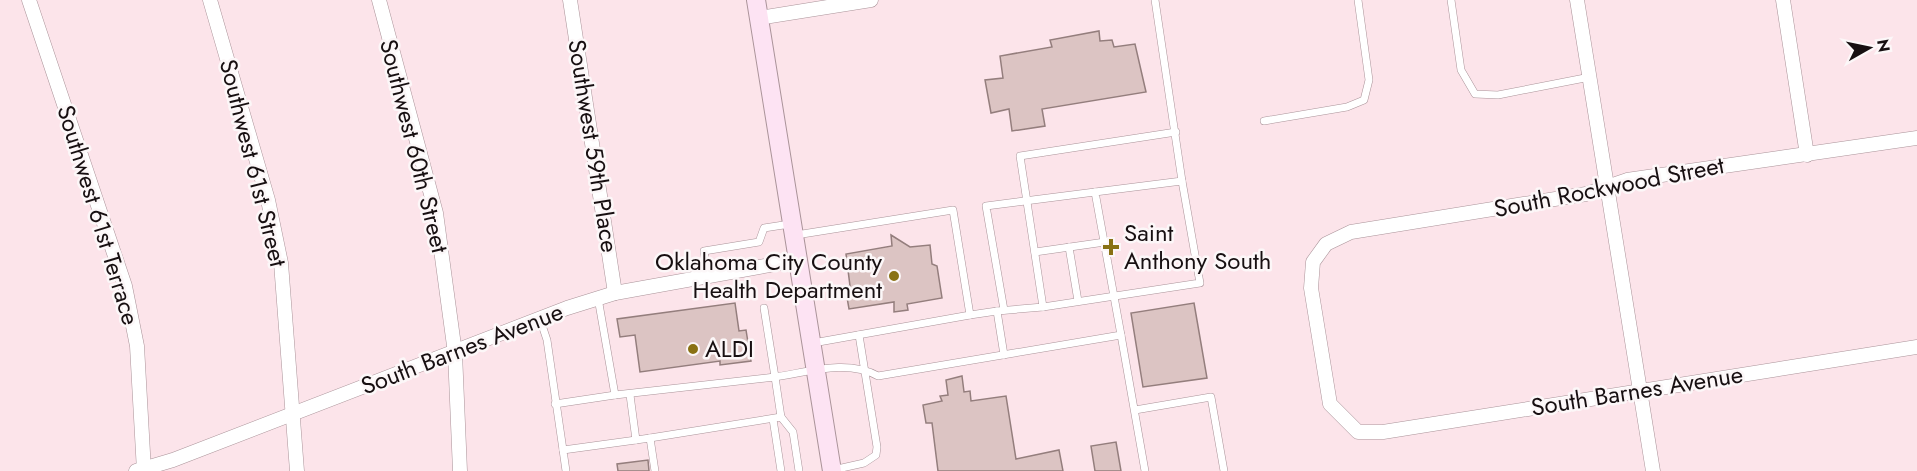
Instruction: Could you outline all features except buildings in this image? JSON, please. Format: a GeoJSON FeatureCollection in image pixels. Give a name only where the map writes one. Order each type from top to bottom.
{"type":"FeatureCollection","features":[{"type":"Feature","properties":{"kind":"main road"},"geometry":{"type":"LineString","coordinates":[[758,9],[832,470]]}},
{"type":"Feature","properties":{"kind":"street","name":"Southwest 61st Terrace"},"geometry":{"type":"LineString","coordinates":[[29,0],[125,286],[138,346],[141,470]]}},
{"type":"Feature","properties":{"kind":"street","name":"Southwest 61st Street"},"geometry":{"type":"LineString","coordinates":[[210,0],[268,200],[281,263],[297,471]]}},
{"type":"Feature","properties":{"kind":"street","name":"Southwest 60th Street"},"geometry":{"type":"LineString","coordinates":[[379,0],[436,213],[455,353],[460,471]]}},
{"type":"Feature","properties":{"kind":"street","name":"Southwest 59th Place"},"geometry":{"type":"LineString","coordinates":[[570,0],[615,293]]}},
{"type":"Feature","properties":{"kind":"street"},"geometry":{"type":"LineString","coordinates":[[1577,0],[1653,471]]}},
{"type":"Feature","properties":{"kind":"street"},"geometry":{"type":"LineString","coordinates":[[1783,0],[1807,155]]}},
{"type":"Feature","properties":{"kind":"street"},"geometry":{"type":"LineString","coordinates":[[758,9],[864,1]]}},
{"type":"Feature","properties":{"kind":"street","name":"South Rockwood Street"},"geometry":{"type":"LineString","coordinates":[[1358,432],[1330,404],[1312,305],[1313,262],[1326,244],[1352,232],[1586,194],[1627,180],[1738,162],[1807,155],[1917,138]]}},
{"type":"Feature","properties":{"kind":"street","name":"South Barnes Avenue"},"geometry":{"type":"LineString","coordinates":[[141,470],[173,460],[598,298],[798,260]]}},
{"type":"Feature","properties":{"kind":"street","name":"South Barnes Avenue"},"geometry":{"type":"LineString","coordinates":[[1358,432],[1383,432],[1917,347]]}},
{"type":"Feature","properties":{"kind":"lane"},"geometry":{"type":"LineString","coordinates":[[811,344],[1000,310],[1042,307],[1200,283],[1155,0]]}},
{"type":"Feature","properties":{"kind":"lane"},"geometry":{"type":"LineString","coordinates":[[1264,121],[1347,107],[1364,100],[1369,80],[1358,0]]}},
{"type":"Feature","properties":{"kind":"lane"},"geometry":{"type":"LineString","coordinates":[[1451,0],[1461,70],[1475,94],[1498,95],[1590,77]]}},
{"type":"Feature","properties":{"kind":"lane"},"geometry":{"type":"LineString","coordinates":[[1042,307],[1020,156],[1176,132]]}},
{"type":"Feature","properties":{"kind":"lane"},"geometry":{"type":"LineString","coordinates":[[1004,355],[986,206],[1182,181]]}},
{"type":"Feature","properties":{"kind":"lane"},"geometry":{"type":"LineString","coordinates":[[1095,192],[1145,471]]}},
{"type":"Feature","properties":{"kind":"lane"},"geometry":{"type":"LineString","coordinates":[[708,276],[704,251],[759,243],[764,228],[793,229],[953,210],[970,315]]}},
{"type":"Feature","properties":{"kind":"lane"},"geometry":{"type":"LineString","coordinates":[[1035,252],[1105,242]]}},
{"type":"Feature","properties":{"kind":"lane"},"geometry":{"type":"LineString","coordinates":[[1069,247],[1078,302]]}},
{"type":"Feature","properties":{"kind":"lane"},"geometry":{"type":"LineString","coordinates":[[598,298],[615,395]]}},
{"type":"Feature","properties":{"kind":"lane"},"geometry":{"type":"LineString","coordinates":[[764,308],[781,417],[793,432],[799,471]]}},
{"type":"Feature","properties":{"kind":"lane"},"geometry":{"type":"LineString","coordinates":[[540,319],[546,340],[566,471]]}},
{"type":"Feature","properties":{"kind":"lane"},"geometry":{"type":"LineString","coordinates":[[832,470],[864,463],[876,455],[877,447],[859,335]]}},
{"type":"Feature","properties":{"kind":"lane"},"geometry":{"type":"LineString","coordinates":[[555,404],[846,366],[865,369],[879,376],[1121,335]]}},
{"type":"Feature","properties":{"kind":"lane"},"geometry":{"type":"LineString","coordinates":[[630,395],[636,440]]}},
{"type":"Feature","properties":{"kind":"lane"},"geometry":{"type":"LineString","coordinates":[[1135,410],[1211,398],[1224,471]]}},
{"type":"Feature","properties":{"kind":"lane"},"geometry":{"type":"LineString","coordinates":[[563,450],[781,417]]}},
{"type":"Feature","properties":{"kind":"lane"},"geometry":{"type":"LineString","coordinates":[[773,419],[781,471]]}},
{"type":"Feature","properties":{"kind":"lane"},"geometry":{"type":"LineString","coordinates":[[650,438],[655,471]]}},
{"type":"Feature","properties":{"kind":"place","name":"Saint Anthony South"},"geometry":{"type":"Point","coordinates":[1111,247]}},
{"type":"Feature","properties":{"kind":"place","name":"Oklahoma City County Health Department"},"geometry":{"type":"Point","coordinates":[894,276]}},
{"type":"Feature","properties":{"kind":"place","name":"ALDI"},"geometry":{"type":"Point","coordinates":[693,349]}}]}
